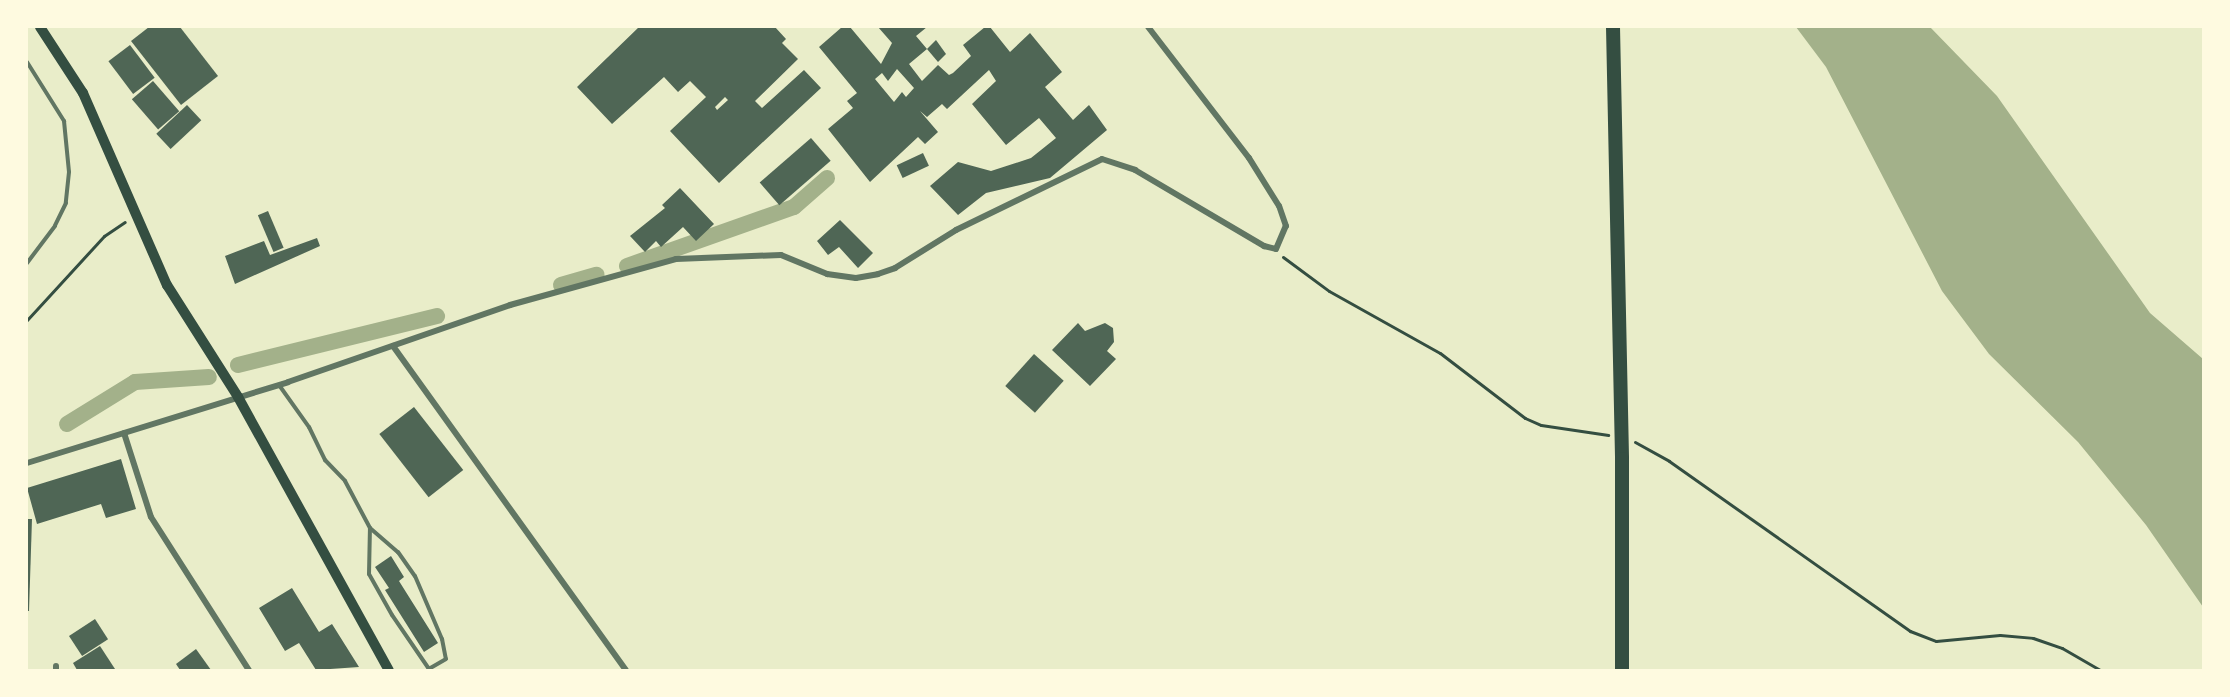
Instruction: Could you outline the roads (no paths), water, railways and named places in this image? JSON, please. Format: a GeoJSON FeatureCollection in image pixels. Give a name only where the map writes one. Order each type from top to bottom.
{"type":"FeatureCollection","features":[{"type":"Feature","properties":{"kind":"highway"},"geometry":{"type":"LineString","coordinates":[[1613,27],[1622,459],[1622,670]]}},
{"type":"Feature","properties":{"kind":"main road"},"geometry":{"type":"LineString","coordinates":[[40,27],[82,93],[134,216],[167,285],[238,397],[389,670]]}},
{"type":"Feature","properties":{"kind":"street"},"geometry":{"type":"LineString","coordinates":[[27,463],[279,385],[510,306],[676,259],[781,255],[827,274],[856,278],[878,274],[895,268],[956,230],[1102,159],[1135,170],[1264,246],[1276,249],[1286,225],[1279,207],[1249,158],[1148,27]]}},
{"type":"Feature","properties":{"kind":"street"},"geometry":{"type":"LineString","coordinates":[[393,346],[626,670]]}},
{"type":"Feature","properties":{"kind":"street"},"geometry":{"type":"LineString","coordinates":[[124,433],[151,517],[249,670]]}},
{"type":"Feature","properties":{"kind":"lane"},"geometry":{"type":"LineString","coordinates":[[27,62],[64,121],[69,172],[66,203],[55,226],[27,263]]}},
{"type":"Feature","properties":{"kind":"lane"},"geometry":{"type":"LineString","coordinates":[[279,385],[309,427],[325,460],[345,481],[370,528],[398,552],[415,576],[442,639],[446,659],[429,669],[392,615],[369,573],[370,528]]}},
{"type":"Feature","properties":{"kind":"waterway"},"geometry":{"type":"LineString","coordinates":[[627,266],[794,207],[827,178]]}},
{"type":"Feature","properties":{"kind":"waterway"},"geometry":{"type":"LineString","coordinates":[[561,285],[597,275]]}},
{"type":"Feature","properties":{"kind":"waterway"},"geometry":{"type":"LineString","coordinates":[[238,365],[437,316]]}},
{"type":"Feature","properties":{"kind":"waterway"},"geometry":{"type":"LineString","coordinates":[[67,424],[135,382],[209,377]]}}]}
